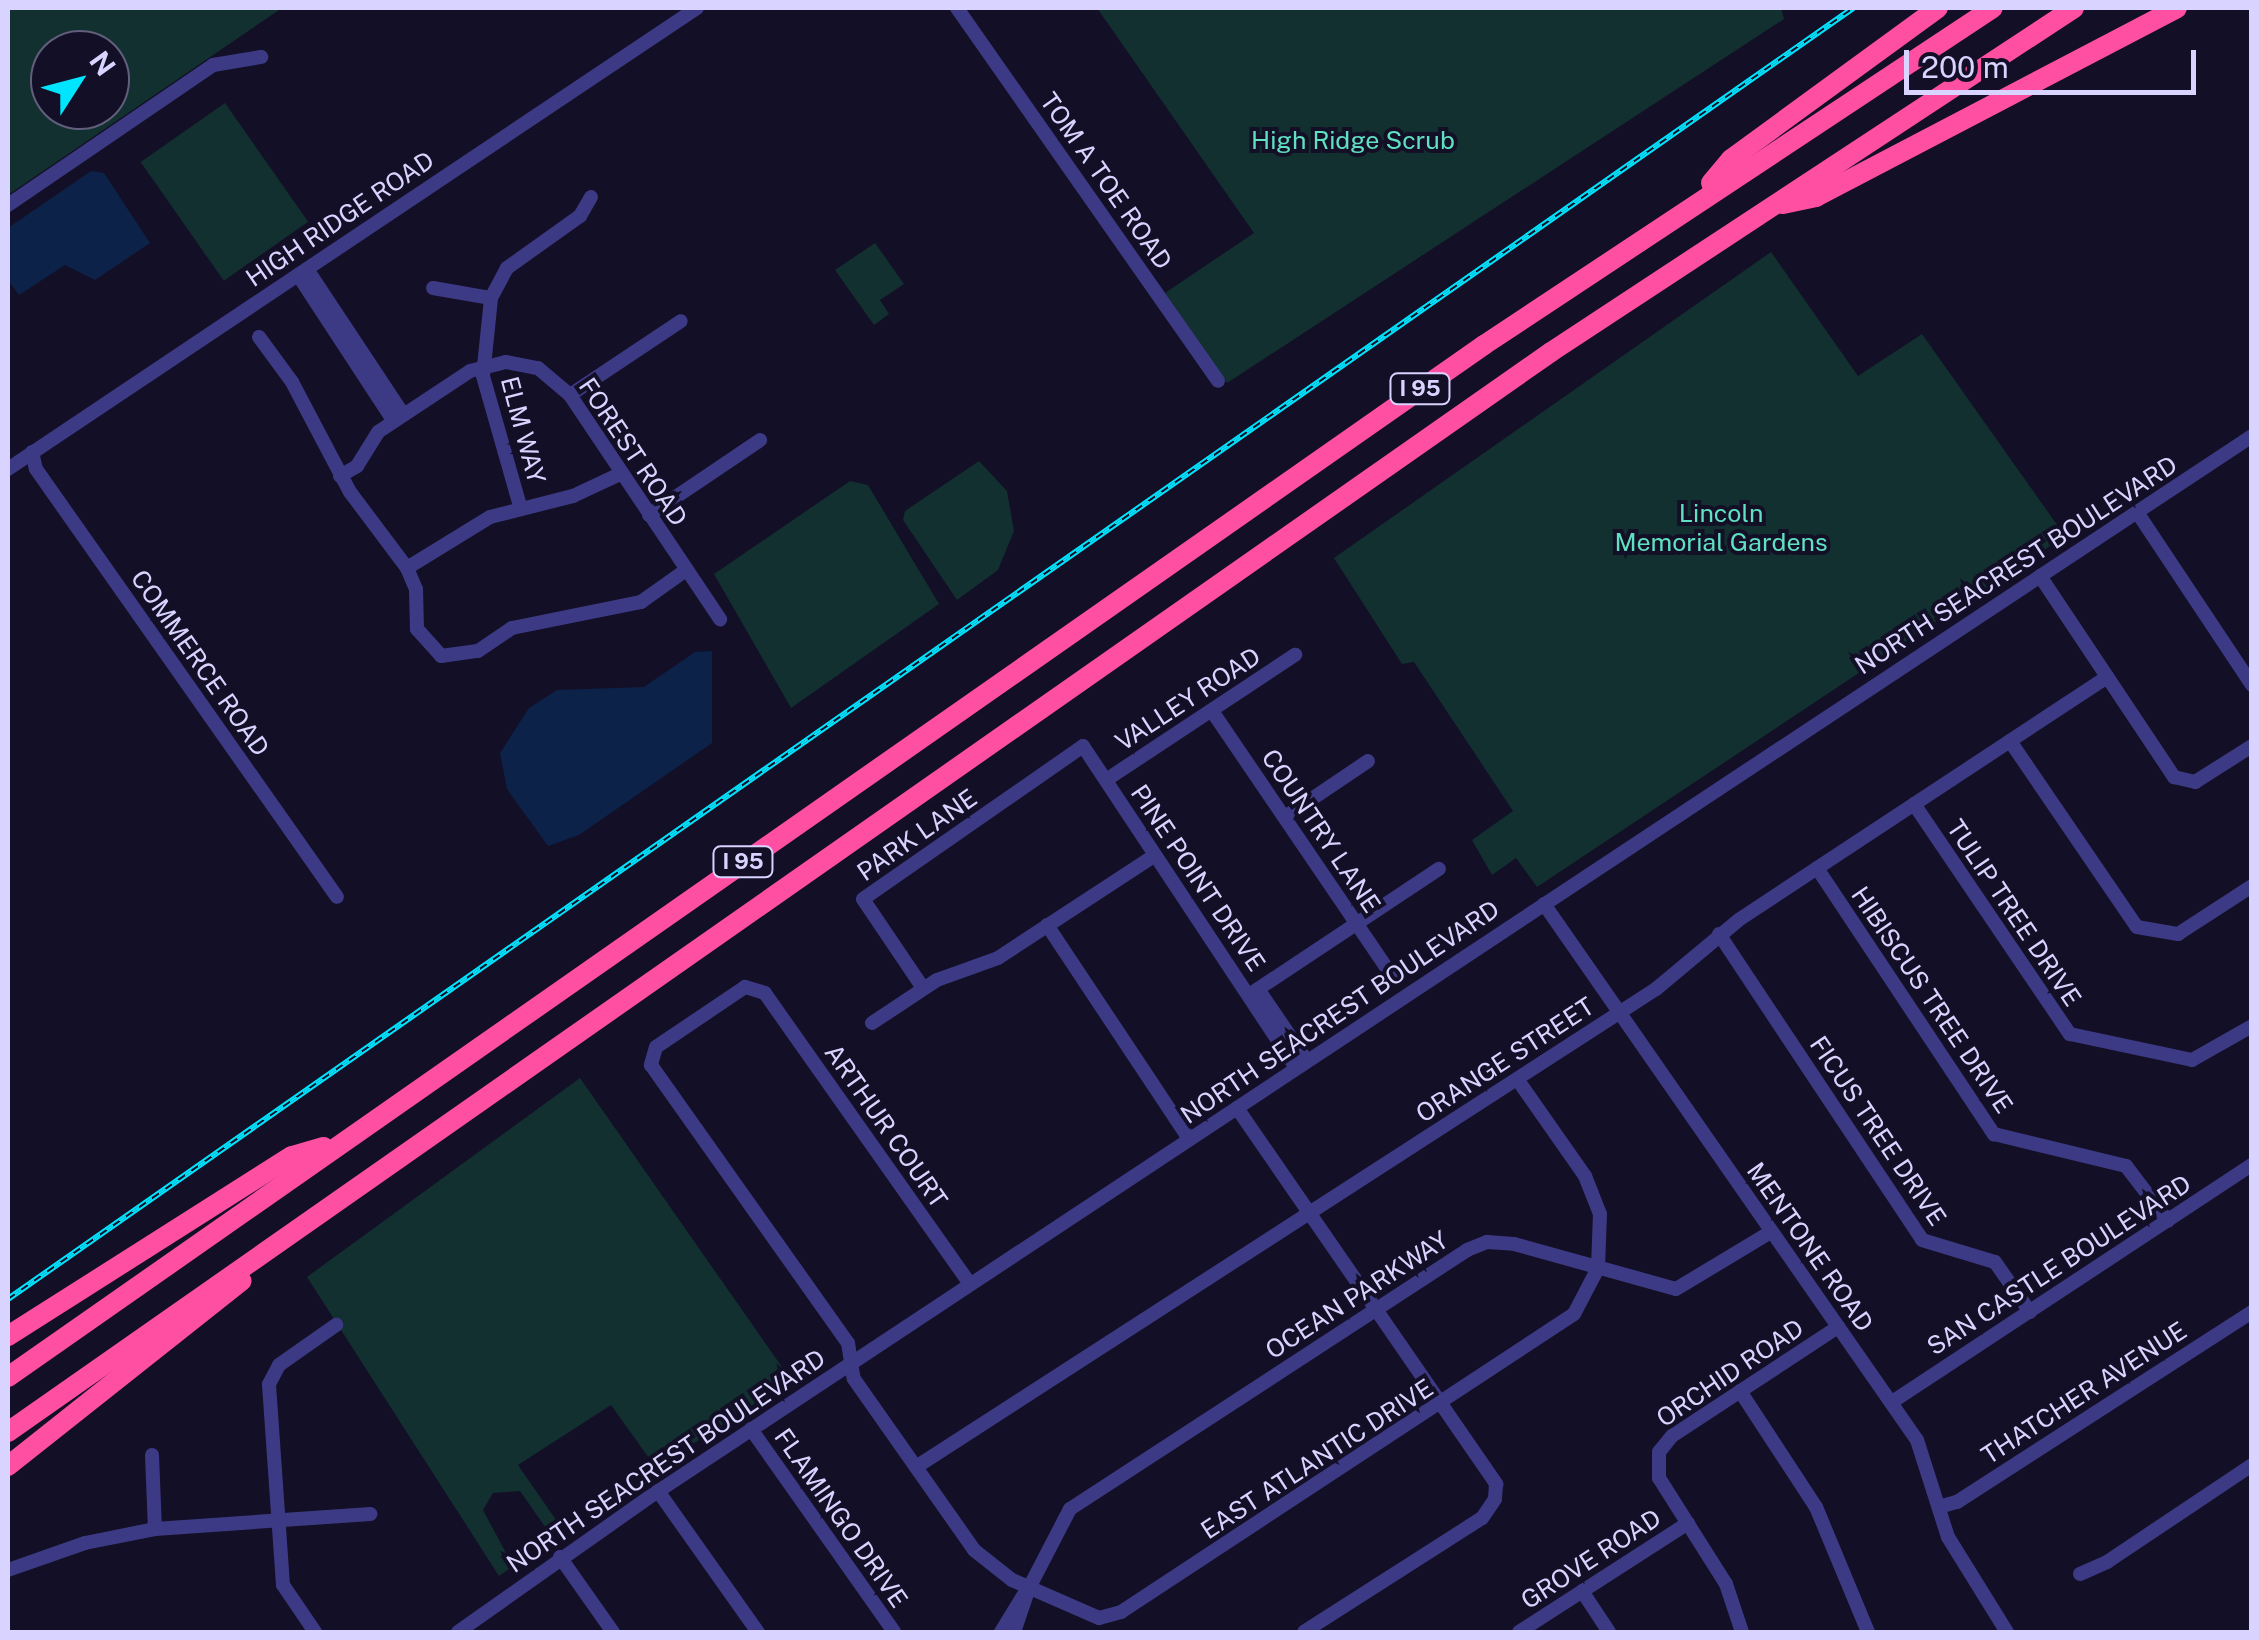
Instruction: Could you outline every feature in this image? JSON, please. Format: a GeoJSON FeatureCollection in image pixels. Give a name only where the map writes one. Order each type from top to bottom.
{"type":"FeatureCollection","features":[{"type":"Feature","properties":{"kind":"highway"},"geometry":{"type":"LineString","coordinates":[[1696,200],[1731,159],[1938,8]]}},
{"type":"Feature","properties":{"kind":"highway","name":"I 95"},"geometry":{"type":"LineString","coordinates":[[8,1376],[1696,200],[1994,8]]}},
{"type":"Feature","properties":{"kind":"highway","name":"I 95"},"geometry":{"type":"LineString","coordinates":[[8,1432],[1490,394],[2074,8]]}},
{"type":"Feature","properties":{"kind":"highway"},"geometry":{"type":"LineString","coordinates":[[1771,206],[1816,197],[2178,8]]}},
{"type":"Feature","properties":{"kind":"highway"},"geometry":{"type":"LineString","coordinates":[[8,1336],[292,1156],[340,1142]]}},
{"type":"Feature","properties":{"kind":"highway"},"geometry":{"type":"LineString","coordinates":[[8,1466],[212,1309],[283,1240]]}},
{"type":"Feature","properties":{"kind":"street","name":"HIGH RIDGE ROAD"},"geometry":{"type":"LineString","coordinates":[[8,469],[697,8]]}},
{"type":"Feature","properties":{"kind":"street","name":"TOM A TOE ROAD"},"geometry":{"type":"LineString","coordinates":[[957,8],[1218,382]]}},
{"type":"Feature","properties":{"kind":"street"},"geometry":{"type":"LineString","coordinates":[[8,206],[213,65],[261,57]]}},
{"type":"Feature","properties":{"kind":"street"},"geometry":{"type":"LineString","coordinates":[[433,288],[490,298],[507,268],[580,216],[590,197]]}},
{"type":"Feature","properties":{"kind":"street"},"geometry":{"type":"LineString","coordinates":[[302,272],[398,417]]}},
{"type":"Feature","properties":{"kind":"street","name":"ELM WAY"},"geometry":{"type":"LineString","coordinates":[[490,298],[486,364],[491,416],[520,506]]}},
{"type":"Feature","properties":{"kind":"street"},"geometry":{"type":"LineString","coordinates":[[570,395],[681,321]]}},
{"type":"Feature","properties":{"kind":"street"},"geometry":{"type":"LineString","coordinates":[[259,337],[292,382],[340,476],[407,568],[426,645],[459,658],[512,628],[641,602],[686,570]]}},
{"type":"Feature","properties":{"kind":"street"},"geometry":{"type":"LineString","coordinates":[[340,476],[358,466],[372,436],[486,364]]}},
{"type":"Feature","properties":{"kind":"street","name":"FOREST ROAD"},"geometry":{"type":"LineString","coordinates":[[486,364],[538,368],[570,395],[720,619]]}},
{"type":"Feature","properties":{"kind":"street","name":"NORTH SEACREST BOULEVARD"},"geometry":{"type":"LineString","coordinates":[[461,1632],[560,1556],[2252,436]]}},
{"type":"Feature","properties":{"kind":"street"},"geometry":{"type":"LineString","coordinates":[[649,515],[760,440]]}},
{"type":"Feature","properties":{"kind":"street","name":"COMMERCE ROAD"},"geometry":{"type":"LineString","coordinates":[[32,452],[36,470],[337,898]]}},
{"type":"Feature","properties":{"kind":"street"},"geometry":{"type":"LineString","coordinates":[[407,568],[520,506],[573,496],[622,474]]}},
{"type":"Feature","properties":{"kind":"street"},"geometry":{"type":"LineString","coordinates":[[2137,512],[2252,685]]}},
{"type":"Feature","properties":{"kind":"street"},"geometry":{"type":"LineString","coordinates":[[2040,576],[2180,781],[2202,779],[2252,746]]}},
{"type":"Feature","properties":{"kind":"street","name":"VALLEY ROAD"},"geometry":{"type":"LineString","coordinates":[[1106,780],[1296,655]]}},
{"type":"Feature","properties":{"kind":"street","name":"ORANGE STREET"},"geometry":{"type":"LineString","coordinates":[[916,1468],[1620,1012],[1719,934],[2106,677]]}},
{"type":"Feature","properties":{"kind":"street","name":"COUNTRY LANE"},"geometry":{"type":"LineString","coordinates":[[1212,710],[1392,976]]}},
{"type":"Feature","properties":{"kind":"street"},"geometry":{"type":"LineString","coordinates":[[2010,740],[2143,931],[2178,934],[2252,886]]}},
{"type":"Feature","properties":{"kind":"street","name":"PINE POINT DRIVE"},"geometry":{"type":"LineString","coordinates":[[1083,746],[1154,856],[1254,992],[1302,1065]]}},
{"type":"Feature","properties":{"kind":"street","name":"PARK LANE"},"geometry":{"type":"LineString","coordinates":[[924,988],[863,899],[1083,746]]}},
{"type":"Feature","properties":{"kind":"street"},"geometry":{"type":"LineString","coordinates":[[1285,817],[1368,762]]}},
{"type":"Feature","properties":{"kind":"street","name":"TULIP TREE DRIVE"},"geometry":{"type":"LineString","coordinates":[[1914,804],[2070,1034],[2192,1060],[2252,1026]]}},
{"type":"Feature","properties":{"kind":"street"},"geometry":{"type":"LineString","coordinates":[[872,1024],[924,988],[998,958],[1154,856]]}},
{"type":"Feature","properties":{"kind":"street","name":"HIBISCUS TREE DRIVE"},"geometry":{"type":"LineString","coordinates":[[1817,868],[1994,1134],[2126,1166],[2168,1220]]}},
{"type":"Feature","properties":{"kind":"street"},"geometry":{"type":"LineString","coordinates":[[1254,992],[1439,869]]}},
{"type":"Feature","properties":{"kind":"street","name":"MENTONE ROAD"},"geometry":{"type":"LineString","coordinates":[[1544,904],[1892,1402],[1924,1454],[1954,1549],[2008,1632]]}},
{"type":"Feature","properties":{"kind":"street"},"geometry":{"type":"LineString","coordinates":[[1047,925],[1189,1139]]}},
{"type":"Feature","properties":{"kind":"street","name":"FICUS TREE DRIVE"},"geometry":{"type":"LineString","coordinates":[[1719,934],[1922,1240],[1996,1262],[2030,1312]]}},
{"type":"Feature","properties":{"kind":"street","name":"ARTHUR COURT"},"geometry":{"type":"LineString","coordinates":[[852,1363],[848,1344],[651,1065],[656,1047],[744,987],[766,992],[970,1284]]}},
{"type":"Feature","properties":{"kind":"street"},"geometry":{"type":"LineString","coordinates":[[1517,1079],[1592,1190],[1602,1230],[1598,1268]]}},
{"type":"Feature","properties":{"kind":"street"},"geometry":{"type":"LineString","coordinates":[[1237,1108],[1490,1470],[1496,1492],[1482,1518],[1304,1632]]}},
{"type":"Feature","properties":{"kind":"street","name":"SAN CASTLE BOULEVARD"},"geometry":{"type":"LineString","coordinates":[[1892,1402],[2252,1166]]}},
{"type":"Feature","properties":{"kind":"street","name":"OCEAN PARKWAY"},"geometry":{"type":"LineString","coordinates":[[1001,1632],[1076,1504],[1377,1308],[1487,1242],[1676,1289],[1772,1232]]}},
{"type":"Feature","properties":{"kind":"street","name":"EAST ATLANTIC DRIVE"},"geometry":{"type":"LineString","coordinates":[[1029,1588],[1092,1616],[1114,1616],[1562,1326],[1584,1301],[1598,1268]]}},
{"type":"Feature","properties":{"kind":"street","name":"THATCHER AVENUE"},"geometry":{"type":"LineString","coordinates":[[1939,1506],[1957,1502],[2252,1312]]}},
{"type":"Feature","properties":{"kind":"street"},"geometry":{"type":"LineString","coordinates":[[316,1632],[283,1584],[274,1370],[336,1325]]}},
{"type":"Feature","properties":{"kind":"street","name":"ORCHID ROAD"},"geometry":{"type":"LineString","coordinates":[[1688,1523],[1657,1465],[1667,1440],[1838,1326]]}},
{"type":"Feature","properties":{"kind":"street"},"geometry":{"type":"LineString","coordinates":[[852,1363],[854,1378],[981,1558],[1029,1588]]}},
{"type":"Feature","properties":{"kind":"street"},"geometry":{"type":"LineString","coordinates":[[1740,1391],[1822,1518],[1868,1632]]}},
{"type":"Feature","properties":{"kind":"street","name":"FLAMINGO DRIVE"},"geometry":{"type":"LineString","coordinates":[[751,1429],[894,1632]]}},
{"type":"Feature","properties":{"kind":"street"},"geometry":{"type":"LineString","coordinates":[[152,1455],[155,1529]]}},
{"type":"Feature","properties":{"kind":"street"},"geometry":{"type":"LineString","coordinates":[[2080,1574],[2107,1562],[2252,1465]]}},
{"type":"Feature","properties":{"kind":"street"},"geometry":{"type":"LineString","coordinates":[[658,1491],[758,1632]]}},
{"type":"Feature","properties":{"kind":"street"},"geometry":{"type":"LineString","coordinates":[[8,1570],[85,1543],[155,1529],[370,1514]]}},
{"type":"Feature","properties":{"kind":"street"},"geometry":{"type":"LineString","coordinates":[[1688,1523],[1726,1584],[1742,1632]]}},
{"type":"Feature","properties":{"kind":"street","name":"GROVE ROAD"},"geometry":{"type":"LineString","coordinates":[[1519,1632],[1688,1523]]}},
{"type":"Feature","properties":{"kind":"street"},"geometry":{"type":"LineString","coordinates":[[560,1556],[613,1632]]}},
{"type":"Feature","properties":{"kind":"street","name":"OCEAN PARKWAY"},"geometry":{"type":"LineString","coordinates":[[1014,1632],[1029,1588]]}},
{"type":"Feature","properties":{"kind":"street"},"geometry":{"type":"LineString","coordinates":[[1582,1591],[1609,1632]]}},
{"type":"Feature","properties":{"kind":"green space"},"geometry":{"type":"Polygon","coordinates":[[[8,8],[282,8],[130,112],[130,30],[30,30],[30,130],[103,130],[8,195],[8,8]]]}},
{"type":"Feature","properties":{"kind":"green space","name":"High Ridge Scrub"},"geometry":{"type":"Polygon","coordinates":[[[1097,8],[1781,8],[1784,19],[1227,383],[1165,293],[1254,233],[1097,8]]]}},
{"type":"Feature","properties":{"kind":"green space"},"geometry":{"type":"Polygon","coordinates":[[[225,103],[308,222],[224,281],[141,162],[225,103]]]}},
{"type":"Feature","properties":{"kind":"green space"},"geometry":{"type":"Polygon","coordinates":[[[875,243],[904,284],[880,300],[889,314],[874,325],[835,270],[875,243]]]}},
{"type":"Feature","properties":{"kind":"green space","name":"Lincoln Memorial Gardens"},"geometry":{"type":"Polygon","coordinates":[[[1771,252],[1858,376],[1922,334],[2065,536],[1537,887],[1516,858],[1492,875],[1472,840],[1513,811],[1414,662],[1402,664],[1334,558],[1771,252]]]}},
{"type":"Feature","properties":{"kind":"green space"},"geometry":{"type":"Polygon","coordinates":[[[979,461],[1007,491],[1014,531],[998,570],[957,600],[903,520],[905,511],[979,461]]]}},
{"type":"Feature","properties":{"kind":"green space"},"geometry":{"type":"Polygon","coordinates":[[[850,481],[868,485],[939,604],[791,708],[714,574],[850,481]]]}},
{"type":"Feature","properties":{"kind":"green space"},"geometry":{"type":"Polygon","coordinates":[[[580,1078],[791,1380],[656,1468],[611,1405],[518,1465],[563,1530],[548,1531],[520,1491],[493,1493],[483,1510],[513,1566],[499,1576],[307,1277],[580,1078]]]}},
{"type":"Feature","properties":{"kind":"water"},"geometry":{"type":"Polygon","coordinates":[[[91,171],[104,173],[150,243],[95,280],[65,265],[19,295],[8,280],[8,228],[91,171]]]}},
{"type":"Feature","properties":{"kind":"water"},"geometry":{"type":"Polygon","coordinates":[[[712,651],[712,743],[579,835],[548,846],[507,789],[500,753],[529,708],[557,690],[644,687],[695,652],[712,651]]]}},
{"type":"Feature","properties":{"kind":"railway"},"geometry":{"type":"LineString","coordinates":[[8,1299],[1853,8]]}}]}
